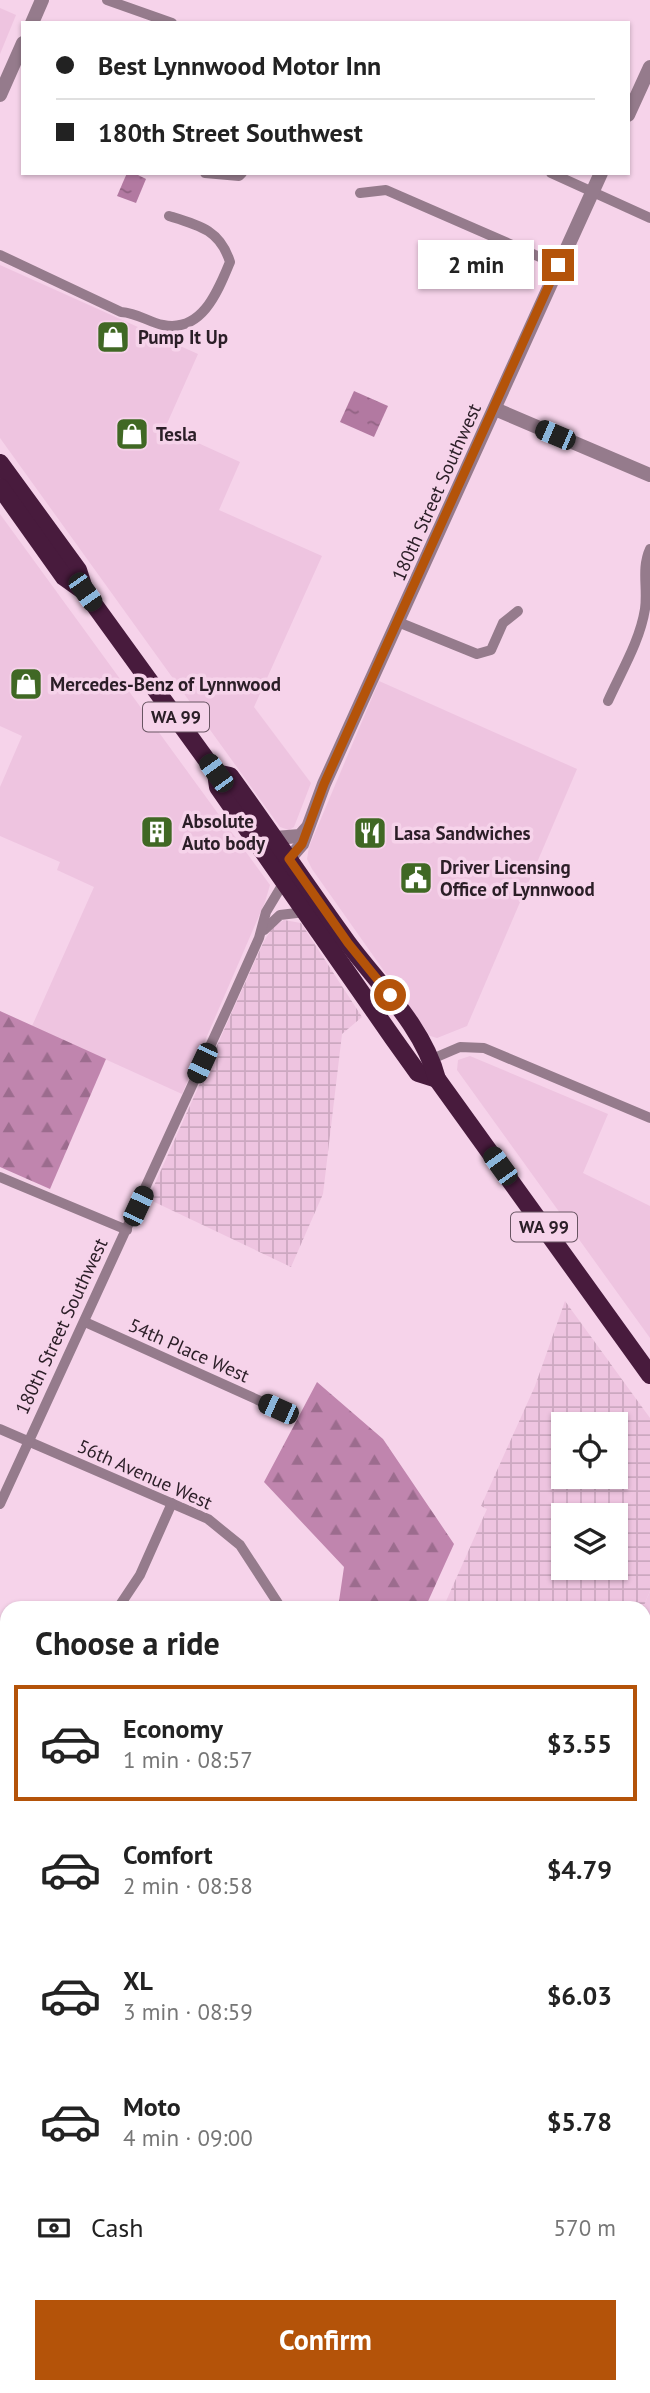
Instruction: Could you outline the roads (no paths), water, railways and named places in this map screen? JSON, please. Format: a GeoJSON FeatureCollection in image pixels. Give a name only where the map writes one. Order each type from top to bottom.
{"type":"FeatureCollection","features":[{"type":"Feature","properties":{"kind":"highway","name":"WA 99"},"geometry":{"type":"LineString","coordinates":[[0,463],[78,570],[85,592],[216,773],[218,787],[418,1073],[437,1079]]}},
{"type":"Feature","properties":{"kind":"highway","name":"WA 99"},"geometry":{"type":"LineString","coordinates":[[0,487],[64,577],[85,592]]}},
{"type":"Feature","properties":{"kind":"highway"},"geometry":{"type":"LineString","coordinates":[[14,506],[29,516],[50,544],[63,549]]}},
{"type":"Feature","properties":{"kind":"highway","name":"WA 99"},"geometry":{"type":"LineString","coordinates":[[216,773],[230,776],[342,935],[398,1006],[432,1059],[437,1079],[650,1375]]}},
{"type":"Feature","properties":{"kind":"highway"},"geometry":{"type":"LineString","coordinates":[[249,833],[267,844],[280,859],[289,859]]}},
{"type":"Feature","properties":{"kind":"highway"},"geometry":{"type":"LineString","coordinates":[[284,882],[296,887],[320,917],[342,935]]}},
{"type":"Feature","properties":{"kind":"highway"},"geometry":{"type":"LineString","coordinates":[[398,1044],[432,1059]]}},
{"type":"Feature","properties":{"kind":"street"},"geometry":{"type":"LineString","coordinates":[[33,21],[42,0]]}},
{"type":"Feature","properties":{"kind":"street"},"geometry":{"type":"LineString","coordinates":[[107,0],[166,21]]}},
{"type":"Feature","properties":{"kind":"street"},"geometry":{"type":"LineString","coordinates":[[0,94],[17,73],[21,53]]}},
{"type":"Feature","properties":{"kind":"street"},"geometry":{"type":"LineString","coordinates":[[630,110],[650,67]]}},
{"type":"Feature","properties":{"kind":"street"},"geometry":{"type":"LineString","coordinates":[[555,175],[650,218]]}},
{"type":"Feature","properties":{"kind":"street","name":"180th Street Southwest"},"geometry":{"type":"LineString","coordinates":[[289,859],[300,848],[324,784],[600,175]]}},
{"type":"Feature","properties":{"kind":"street"},"geometry":{"type":"LineString","coordinates":[[360,193],[386,190],[558,265]]}},
{"type":"Feature","properties":{"kind":"street"},"geometry":{"type":"LineString","coordinates":[[0,255],[121,312],[135,313],[164,325],[186,324],[204,313],[219,289],[230,262],[225,247],[215,235],[192,223],[169,216]]}},
{"type":"Feature","properties":{"kind":"street"},"geometry":{"type":"LineString","coordinates":[[495,409],[650,475]]}},
{"type":"Feature","properties":{"kind":"street"},"geometry":{"type":"LineString","coordinates":[[608,701],[635,643],[645,609],[644,562],[650,550]]}},
{"type":"Feature","properties":{"kind":"street"},"geometry":{"type":"LineString","coordinates":[[398,622],[477,654],[491,650],[503,623],[518,611]]}},
{"type":"Feature","properties":{"kind":"street"},"geometry":{"type":"LineString","coordinates":[[275,838],[300,836],[307,828]]}},
{"type":"Feature","properties":{"kind":"street","name":"180th Street Southwest"},"geometry":{"type":"LineString","coordinates":[[0,1504],[127,1230],[260,934],[267,912],[284,882]]}},
{"type":"Feature","properties":{"kind":"street"},"geometry":{"type":"LineString","coordinates":[[260,934],[280,915],[305,912]]}},
{"type":"Feature","properties":{"kind":"street"},"geometry":{"type":"LineString","coordinates":[[432,1059],[460,1047],[484,1048],[650,1118]]}},
{"type":"Feature","properties":{"kind":"street"},"geometry":{"type":"LineString","coordinates":[[0,1177],[127,1230]]}},
{"type":"Feature","properties":{"kind":"street","name":"54th Place West"},"geometry":{"type":"LineString","coordinates":[[85,1322],[278,1409]]}},
{"type":"Feature","properties":{"kind":"street","name":"56th Avenue West"},"geometry":{"type":"LineString","coordinates":[[0,1429],[208,1519],[233,1537],[276,1601]]}},
{"type":"Feature","properties":{"kind":"street"},"geometry":{"type":"LineString","coordinates":[[123,1601],[140,1575],[172,1503]]}},
{"type":"Feature","properties":{"kind":"water"},"geometry":{"type":"Polygon","coordinates":[[[126,175],[138,175],[146,179],[136,203],[117,196],[126,175]]]}},
{"type":"Feature","properties":{"kind":"water"},"geometry":{"type":"Polygon","coordinates":[[[354,391],[388,406],[374,437],[340,422],[354,391]]]}},
{"type":"Feature","properties":{"kind":"place","name":"Pump It Up"},"geometry":{"type":"Point","coordinates":[113,337]}},
{"type":"Feature","properties":{"kind":"place","name":"Tesla"},"geometry":{"type":"Point","coordinates":[132,434]}},
{"type":"Feature","properties":{"kind":"place","name":"Mercedes-Benz of Lynnwood"},"geometry":{"type":"Point","coordinates":[26,684]}},
{"type":"Feature","properties":{"kind":"place","name":"Absolute Auto body"},"geometry":{"type":"Point","coordinates":[157,832]}},
{"type":"Feature","properties":{"kind":"place","name":"Lasa Sandwiches"},"geometry":{"type":"Point","coordinates":[370,833]}},
{"type":"Feature","properties":{"kind":"place","name":"Driver Licensing Office of Lynnwood"},"geometry":{"type":"Point","coordinates":[416,878]}}]}
